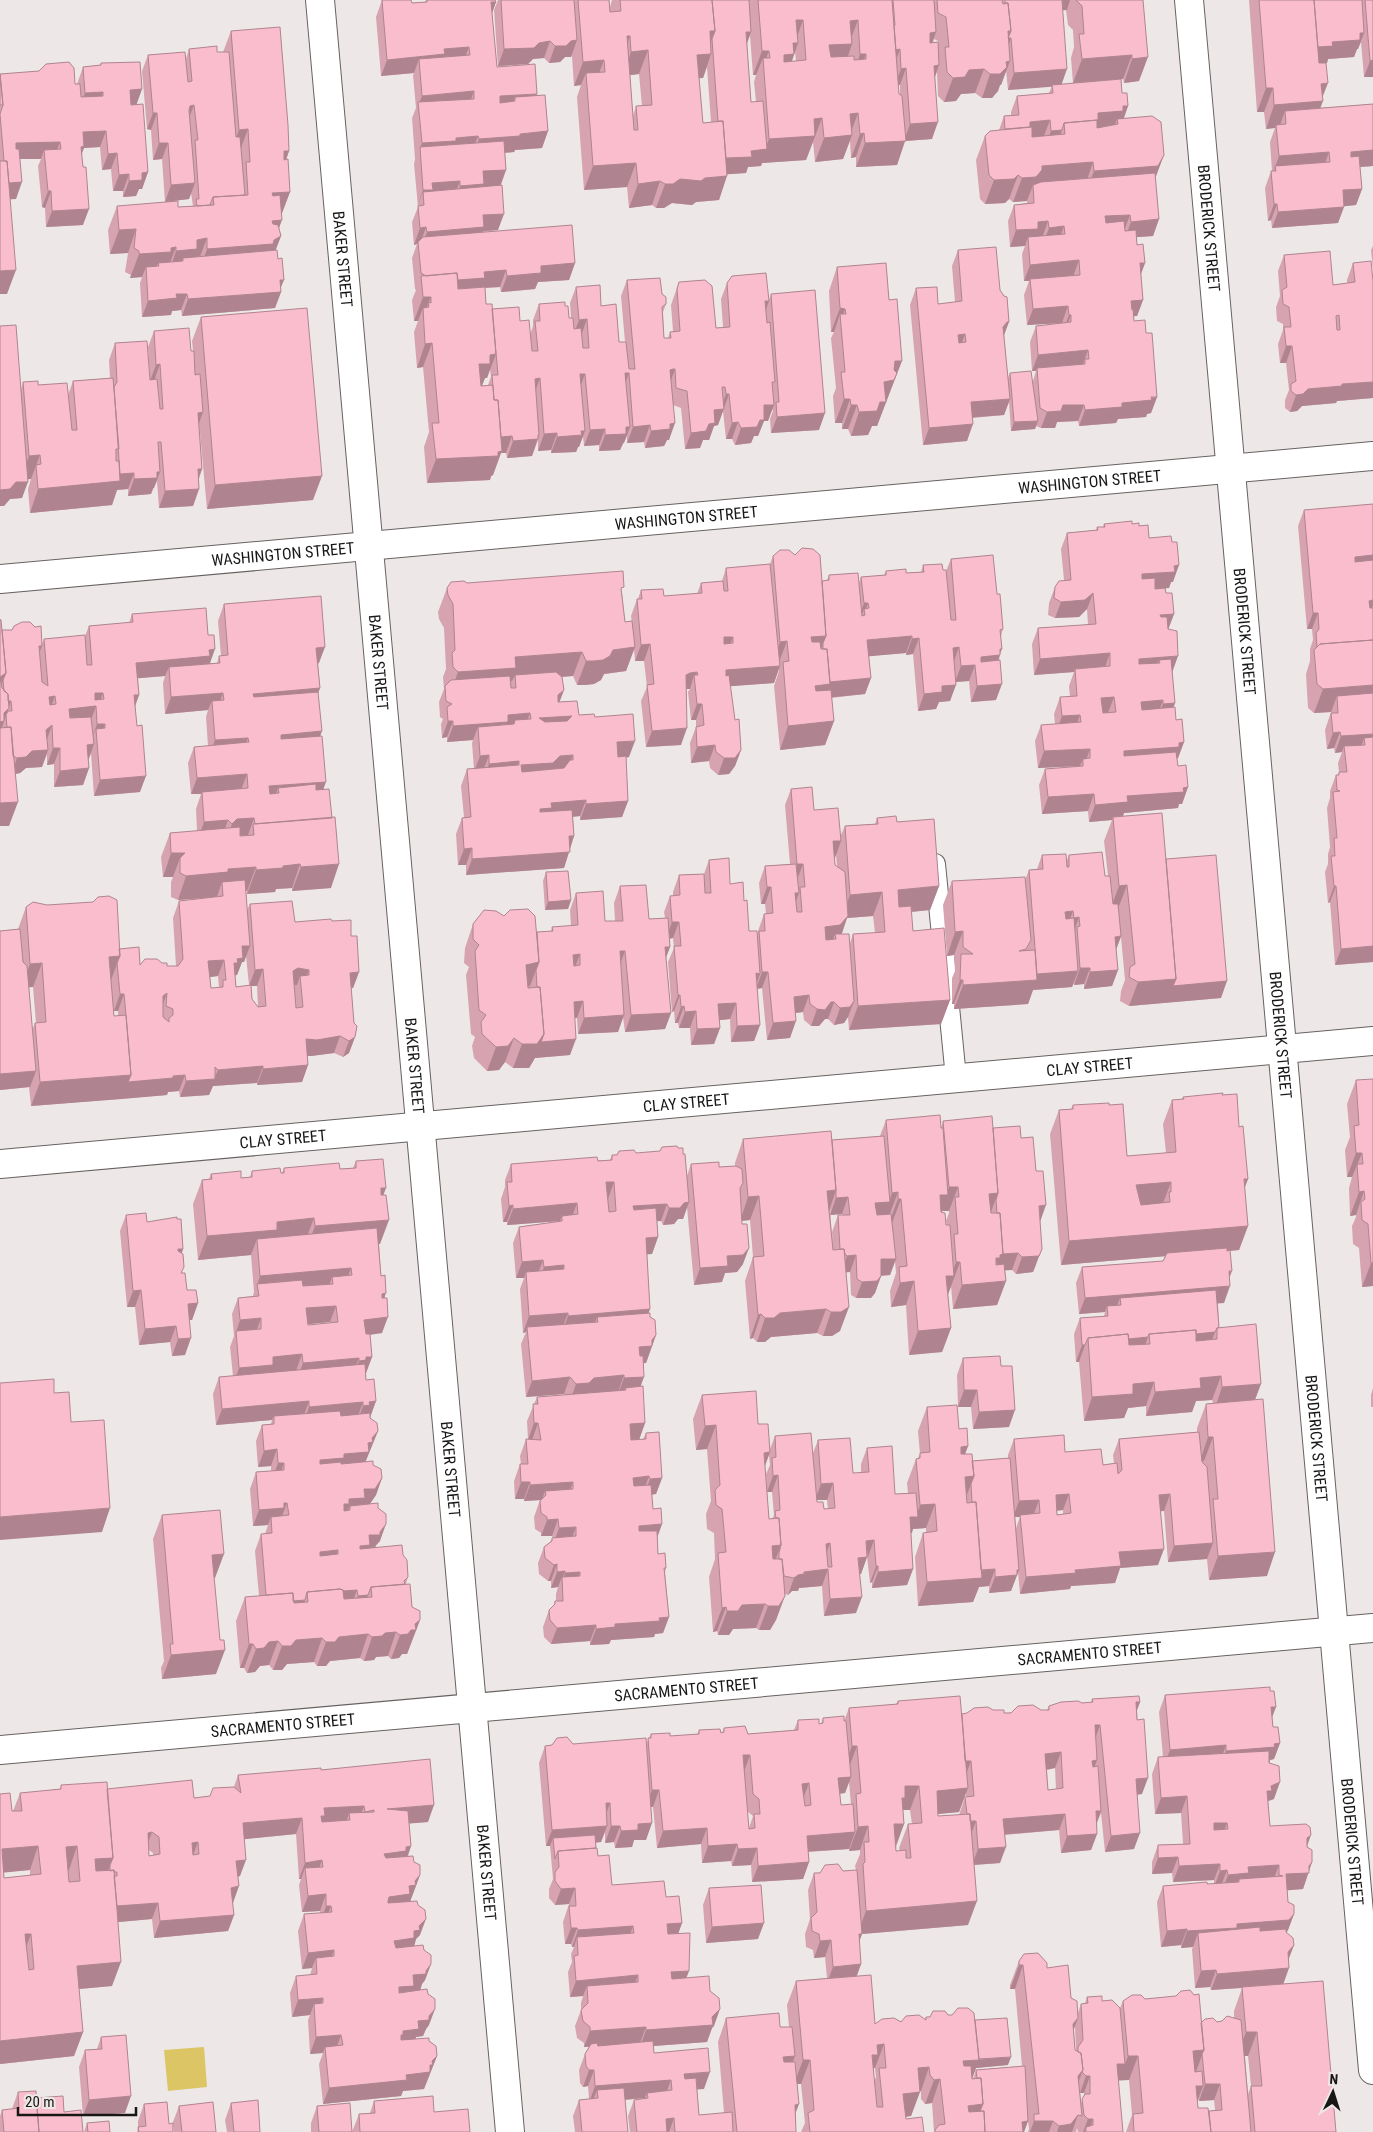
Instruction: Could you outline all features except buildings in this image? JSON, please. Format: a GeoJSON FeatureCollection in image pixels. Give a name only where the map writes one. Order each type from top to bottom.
{"type":"FeatureCollection","features":[{"type":"Feature","properties":{"kind":"street","name":"BAKER STREET"},"geometry":{"type":"LineString","coordinates":[[320,0],[510,2132]]}},
{"type":"Feature","properties":{"kind":"street","name":"BRODERICK STREET"},"geometry":{"type":"LineString","coordinates":[[1188,0],[1373,2070]]}},
{"type":"Feature","properties":{"kind":"street","name":"WASHINGTON STREET"},"geometry":{"type":"LineString","coordinates":[[0,579],[1373,456]]}},
{"type":"Feature","properties":{"kind":"street","name":"CLAY STREET"},"geometry":{"type":"LineString","coordinates":[[0,1164],[1373,1041]]}},
{"type":"Feature","properties":{"kind":"street","name":"SACRAMENTO STREET"},"geometry":{"type":"LineString","coordinates":[[0,1750],[1373,1628]]}},
{"type":"Feature","properties":{"kind":"lane"},"geometry":{"type":"LineString","coordinates":[[933,846],[956,1078]]}},
{"type":"Feature","properties":{"kind":"shaded area"},"geometry":{"type":"Polygon","coordinates":[[[204,2047],[207,2087],[168,2091],[164,2050],[204,2047]]]}}]}
